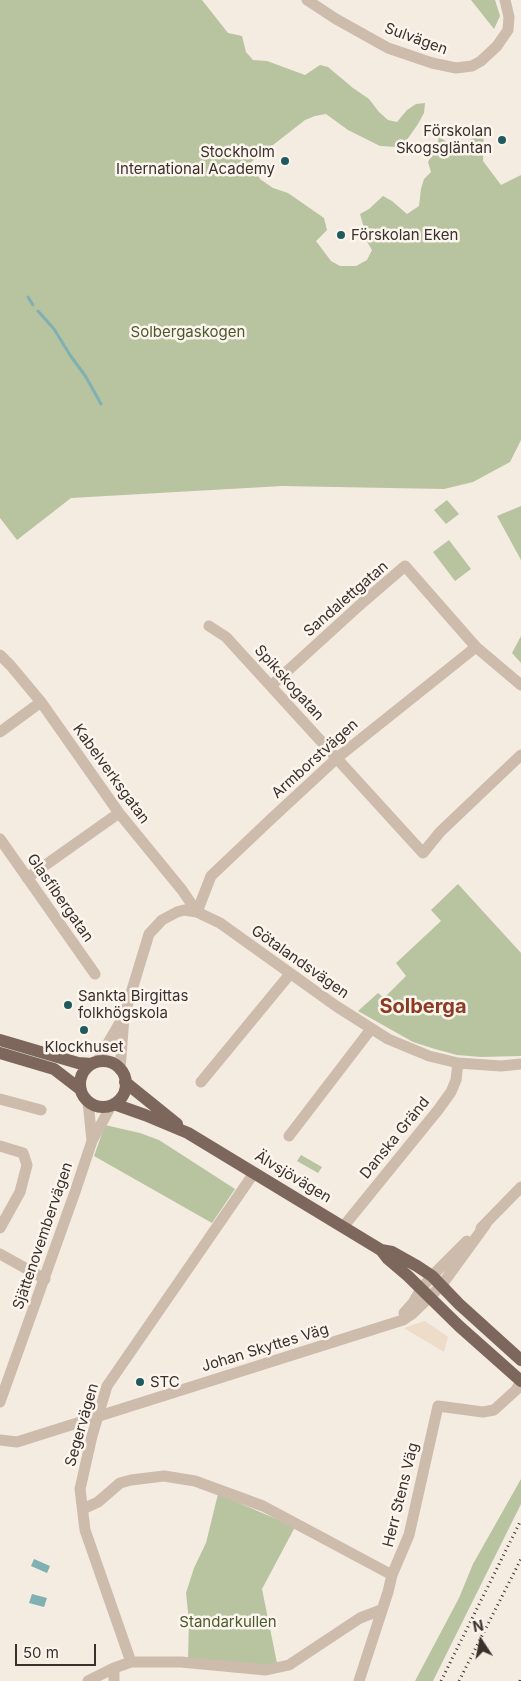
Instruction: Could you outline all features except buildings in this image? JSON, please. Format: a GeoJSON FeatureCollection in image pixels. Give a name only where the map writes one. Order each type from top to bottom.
{"type":"FeatureCollection","features":[{"type":"Feature","properties":{"kind":"main road"},"geometry":{"type":"LineString","coordinates":[[0,1040],[78,1063],[94,1063],[110,1063],[123,1076],[123,1094],[113,1105],[94,1106],[83,1096],[80,1089],[82,1074],[94,1063]]}},
{"type":"Feature","properties":{"kind":"main road"},"geometry":{"type":"LineString","coordinates":[[0,1053],[54,1069],[80,1089]]}},
{"type":"Feature","properties":{"kind":"main road","name":"Älvsjövägen"},"geometry":{"type":"LineString","coordinates":[[123,1076],[188,1133]]}},
{"type":"Feature","properties":{"kind":"main road","name":"Älvsjövägen"},"geometry":{"type":"LineString","coordinates":[[113,1105],[145,1115],[188,1133],[381,1250],[392,1252],[432,1276],[521,1360]]}},
{"type":"Feature","properties":{"kind":"main road","name":"Älvsjövägen"},"geometry":{"type":"LineString","coordinates":[[381,1250],[388,1259],[521,1381]]}},
{"type":"Feature","properties":{"kind":"street","name":"Sulvägen"},"geometry":{"type":"LineString","coordinates":[[307,0],[336,19],[388,48],[432,63],[456,68],[472,66],[481,61],[497,46],[508,30],[509,16],[505,0]]}},
{"type":"Feature","properties":{"kind":"street","name":"Sandalettgatan"},"geometry":{"type":"LineString","coordinates":[[272,685],[362,603],[406,566],[476,647],[521,685]]}},
{"type":"Feature","properties":{"kind":"street","name":"Spikskogatan"},"geometry":{"type":"LineString","coordinates":[[210,626],[226,637],[272,685],[423,853],[440,832],[521,754]]}},
{"type":"Feature","properties":{"kind":"street","name":"Armborstvägen"},"geometry":{"type":"LineString","coordinates":[[196,912],[211,876],[337,758],[476,647]]}},
{"type":"Feature","properties":{"kind":"street","name":"Kabelverksgatan"},"geometry":{"type":"LineString","coordinates":[[0,655],[41,702],[119,813],[182,890],[196,912]]}},
{"type":"Feature","properties":{"kind":"street"},"geometry":{"type":"LineString","coordinates":[[0,732],[41,702]]}},
{"type":"Feature","properties":{"kind":"street"},"geometry":{"type":"LineString","coordinates":[[27,878],[119,813]]}},
{"type":"Feature","properties":{"kind":"street","name":"Glasfibergatan"},"geometry":{"type":"LineString","coordinates":[[0,839],[95,974]]}},
{"type":"Feature","properties":{"kind":"street"},"geometry":{"type":"LineString","coordinates":[[94,1063],[124,1016],[149,934],[162,920],[177,912],[184,910],[196,912]]}},
{"type":"Feature","properties":{"kind":"street","name":"Götalandsvägen"},"geometry":{"type":"LineString","coordinates":[[196,912],[220,923],[290,974],[388,1039],[429,1056],[458,1063],[501,1066],[521,1064]]}},
{"type":"Feature","properties":{"kind":"street"},"geometry":{"type":"LineString","coordinates":[[201,1082],[290,974]]}},
{"type":"Feature","properties":{"kind":"street"},"geometry":{"type":"LineString","coordinates":[[123,1076],[124,1016]]}},
{"type":"Feature","properties":{"kind":"street"},"geometry":{"type":"LineString","coordinates":[[289,1136],[371,1029]]}},
{"type":"Feature","properties":{"kind":"street","name":"Danska Gränd"},"geometry":{"type":"LineString","coordinates":[[343,1227],[451,1092],[456,1080],[458,1063]]}},
{"type":"Feature","properties":{"kind":"street"},"geometry":{"type":"LineString","coordinates":[[0,1098],[41,1110]]}},
{"type":"Feature","properties":{"kind":"street","name":"Sjättenovembervägen"},"geometry":{"type":"LineString","coordinates":[[88,1102],[92,1142]]}},
{"type":"Feature","properties":{"kind":"street","name":"Sjättenovembervägen"},"geometry":{"type":"LineString","coordinates":[[1,1398],[92,1142],[113,1105]]}},
{"type":"Feature","properties":{"kind":"street"},"geometry":{"type":"LineString","coordinates":[[0,1146],[23,1152],[27,1165],[20,1192],[5,1209],[0,1228]]}},
{"type":"Feature","properties":{"kind":"street","name":"Segervägen"},"geometry":{"type":"LineString","coordinates":[[131,1662],[85,1530],[80,1489],[97,1418],[107,1386],[254,1173]]}},
{"type":"Feature","properties":{"kind":"street","name":"Johan Skyttes Väg"},"geometry":{"type":"LineString","coordinates":[[0,1440],[18,1442],[394,1323],[412,1314],[426,1293],[432,1276],[521,1187]]}},
{"type":"Feature","properties":{"kind":"street","name":"Johan Skyttes Väg"},"geometry":{"type":"LineString","coordinates":[[426,1293],[441,1286],[486,1224]]}},
{"type":"Feature","properties":{"kind":"street"},"geometry":{"type":"LineString","coordinates":[[0,1254],[44,1279]]}},
{"type":"Feature","properties":{"kind":"street","name":"Herr Stens Väg"},"geometry":{"type":"LineString","coordinates":[[358,1681],[392,1575],[409,1534],[438,1406],[482,1412],[494,1410],[516,1390],[521,1381]]}},
{"type":"Feature","properties":{"kind":"street"},"geometry":{"type":"LineString","coordinates":[[83,1509],[98,1502],[120,1483],[132,1480],[164,1476],[196,1481],[263,1506],[392,1575]]}},
{"type":"Feature","properties":{"kind":"street"},"geometry":{"type":"LineString","coordinates":[[88,1681],[131,1662],[181,1662],[266,1670],[282,1667],[289,1665],[360,1618],[381,1610]]}},
{"type":"Feature","properties":{"kind":"street"},"geometry":{"type":"LineString","coordinates":[[114,1668],[114,1681]]}},
{"type":"Feature","properties":{"kind":"green space","name":"Solbergaskogen"},"geometry":{"type":"Polygon","coordinates":[[[0,0],[202,0],[228,33],[242,36],[246,52],[253,60],[267,61],[305,75],[320,65],[328,67],[369,99],[388,120],[397,122],[407,110],[416,104],[425,103],[424,113],[418,124],[404,144],[397,147],[380,146],[348,130],[326,114],[305,120],[250,163],[260,179],[273,188],[288,193],[324,218],[327,230],[316,241],[331,261],[340,266],[356,266],[367,260],[372,250],[366,240],[360,214],[369,209],[383,196],[407,214],[419,206],[424,179],[431,172],[428,162],[436,148],[439,137],[452,145],[463,146],[484,127],[483,161],[501,185],[521,175],[521,440],[510,462],[473,482],[444,489],[282,486],[71,498],[17,540],[0,518],[0,0]]]}},
{"type":"Feature","properties":{"kind":"green space"},"geometry":{"type":"Polygon","coordinates":[[[471,0],[495,0],[500,16],[494,29],[471,0]]]}},
{"type":"Feature","properties":{"kind":"green space"},"geometry":{"type":"Polygon","coordinates":[[[447,500],[459,514],[446,524],[434,510],[447,500]]]}},
{"type":"Feature","properties":{"kind":"green space"},"geometry":{"type":"Polygon","coordinates":[[[521,506],[521,560],[497,516],[521,506]]]}},
{"type":"Feature","properties":{"kind":"green space"},"geometry":{"type":"Polygon","coordinates":[[[449,540],[471,569],[455,581],[433,552],[449,540]]]}},
{"type":"Feature","properties":{"kind":"green space"},"geometry":{"type":"Polygon","coordinates":[[[521,636],[521,663],[512,653],[521,636]]]}},
{"type":"Feature","properties":{"kind":"green space"},"geometry":{"type":"Polygon","coordinates":[[[458,884],[521,953],[521,1056],[481,1057],[457,1055],[435,1049],[413,1042],[358,1011],[378,993],[384,998],[406,976],[396,963],[441,921],[431,910],[458,884]]]}},
{"type":"Feature","properties":{"kind":"green space"},"geometry":{"type":"Polygon","coordinates":[[[105,1125],[140,1133],[159,1140],[235,1189],[212,1223],[94,1156],[105,1125]]]}},
{"type":"Feature","properties":{"kind":"green space"},"geometry":{"type":"Polygon","coordinates":[[[301,1155],[322,1167],[318,1173],[297,1161],[301,1155]]]}},
{"type":"Feature","properties":{"kind":"green space"},"geometry":{"type":"Polygon","coordinates":[[[521,1479],[521,1504],[433,1681],[415,1681],[459,1598],[473,1564],[521,1479]]]}},
{"type":"Feature","properties":{"kind":"green space","name":"Standarkullen"},"geometry":{"type":"Polygon","coordinates":[[[218,1494],[295,1527],[262,1589],[277,1663],[262,1666],[188,1658],[189,1621],[186,1593],[194,1568],[206,1543],[218,1494]]]}},
{"type":"Feature","properties":{"kind":"shaded area"},"geometry":{"type":"Polygon","coordinates":[[[425,1321],[448,1337],[444,1352],[404,1328],[425,1321]]]}},
{"type":"Feature","properties":{"kind":"water"},"geometry":{"type":"Polygon","coordinates":[[[34,1559],[50,1566],[47,1573],[31,1566],[34,1559]]]}},
{"type":"Feature","properties":{"kind":"water"},"geometry":{"type":"Polygon","coordinates":[[[32,1594],[47,1598],[44,1607],[29,1603],[32,1594]]]}},
{"type":"Feature","properties":{"kind":"waterway"},"geometry":{"type":"LineString","coordinates":[[28,297],[33,305]]}},
{"type":"Feature","properties":{"kind":"waterway"},"geometry":{"type":"LineString","coordinates":[[38,311],[54,329],[86,377],[101,404]]}},
{"type":"Feature","properties":{"kind":"railway"},"geometry":{"type":"LineString","coordinates":[[441,1681],[521,1520]]}},
{"type":"Feature","properties":{"kind":"railway"},"geometry":{"type":"LineString","coordinates":[[459,1681],[521,1559]]}},
{"type":"Feature","properties":{"kind":"railway"},"geometry":{"type":"LineString","coordinates":[[520,1681],[521,1676]]}},
{"type":"Feature","properties":{"kind":"place","name":"Förskolan Skogsgläntan"},"geometry":{"type":"Point","coordinates":[502,140]}},
{"type":"Feature","properties":{"kind":"place","name":"Stockholm International Academy"},"geometry":{"type":"Point","coordinates":[285,161]}},
{"type":"Feature","properties":{"kind":"place","name":"Förskolan Eken"},"geometry":{"type":"Point","coordinates":[341,235]}},
{"type":"Feature","properties":{"kind":"place","name":"Sankta Birgittas folkhögskola"},"geometry":{"type":"Point","coordinates":[68,1005]}},
{"type":"Feature","properties":{"kind":"place","name":"Klockhuset"},"geometry":{"type":"Point","coordinates":[84,1030]}},
{"type":"Feature","properties":{"kind":"place","name":"STC"},"geometry":{"type":"Point","coordinates":[140,1382]}},
{"type":"Feature","properties":{"kind":"district","name":"Solberga"},"geometry":{"type":"Point","coordinates":[423,1007]}}]}
